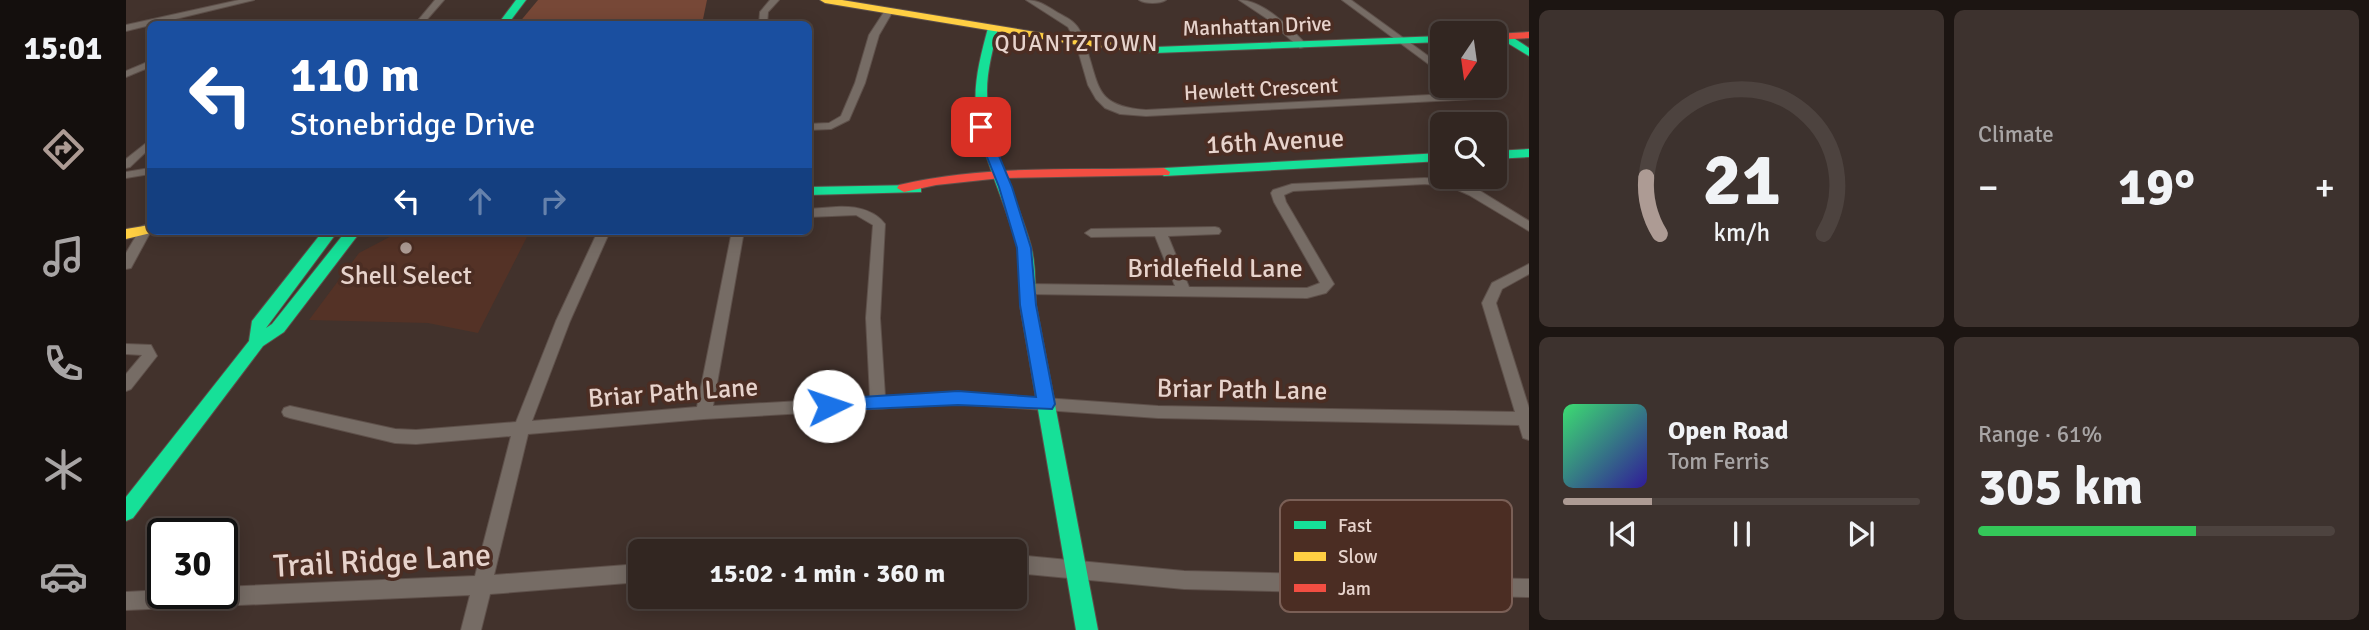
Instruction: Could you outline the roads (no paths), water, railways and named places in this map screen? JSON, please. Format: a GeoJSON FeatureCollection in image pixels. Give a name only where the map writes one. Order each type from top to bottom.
{"type":"FeatureCollection","features":[{"type":"Feature","properties":{"kind":"street"},"geometry":{"type":"LineString","coordinates":[[157,21],[250,0]]}},
{"type":"Feature","properties":{"kind":"street"},"geometry":{"type":"LineString","coordinates":[[422,21],[440,0]]}},
{"type":"Feature","properties":{"kind":"street"},"geometry":{"type":"LineString","coordinates":[[505,21],[521,0]]}},
{"type":"Feature","properties":{"kind":"street"},"geometry":{"type":"LineString","coordinates":[[763,21],[764,12],[775,0]]}},
{"type":"Feature","properties":{"kind":"street","name":"Manhattan Drive"},"geometry":{"type":"LineString","coordinates":[[825,0],[993,28],[1155,50],[1430,40]]}},
{"type":"Feature","properties":{"kind":"street"},"geometry":{"type":"LineString","coordinates":[[1030,0],[1072,25],[1079,41]]}},
{"type":"Feature","properties":{"kind":"street"},"geometry":{"type":"LineString","coordinates":[[1143,0],[1163,0]]}},
{"type":"Feature","properties":{"kind":"street"},"geometry":{"type":"LineString","coordinates":[[1243,0],[1269,16],[1303,46]]}},
{"type":"Feature","properties":{"kind":"street"},"geometry":{"type":"LineString","coordinates":[[1346,0],[1430,62]]}},
{"type":"Feature","properties":{"kind":"street"},"geometry":{"type":"LineString","coordinates":[[812,127],[831,126],[845,118],[860,83],[874,36],[889,12]]}},
{"type":"Feature","properties":{"kind":"street"},"geometry":{"type":"LineString","coordinates":[[126,28],[147,23]]}},
{"type":"Feature","properties":{"kind":"street"},"geometry":{"type":"LineString","coordinates":[[993,28],[982,54],[978,110],[1024,248],[1027,289],[1087,630]]}},
{"type":"Feature","properties":{"kind":"street"},"geometry":{"type":"LineString","coordinates":[[1507,37],[1529,35]]}},
{"type":"Feature","properties":{"kind":"street","name":"Hewlett Crescent"},"geometry":{"type":"LineString","coordinates":[[1079,41],[1090,77],[1103,102],[1115,111],[1132,114],[1437,98]]}},
{"type":"Feature","properties":{"kind":"street"},"geometry":{"type":"LineString","coordinates":[[1507,41],[1529,53]]}},
{"type":"Feature","properties":{"kind":"street"},"geometry":{"type":"LineString","coordinates":[[126,74],[147,65]]}},
{"type":"Feature","properties":{"kind":"street"},"geometry":{"type":"LineString","coordinates":[[126,164],[147,146]]}},
{"type":"Feature","properties":{"kind":"street"},"geometry":{"type":"LineString","coordinates":[[1507,154],[1529,153]]}},
{"type":"Feature","properties":{"kind":"street","name":"16th Avenue"},"geometry":{"type":"LineString","coordinates":[[812,191],[904,188],[926,180],[1003,181],[1089,171],[1111,175],[1430,159]]}},
{"type":"Feature","properties":{"kind":"street"},"geometry":{"type":"LineString","coordinates":[[126,176],[147,172]]}},
{"type":"Feature","properties":{"kind":"street","name":"Bridlefield Lane"},"geometry":{"type":"LineString","coordinates":[[1027,289],[1307,293],[1321,290],[1327,284],[1317,262],[1280,202],[1277,193],[1283,190],[1425,181],[1451,183],[1474,192],[1529,227]]}},
{"type":"Feature","properties":{"kind":"street"},"geometry":{"type":"LineString","coordinates":[[812,213],[839,210],[861,213],[870,215],[879,224],[874,267],[877,294],[873,318],[878,402]]}},
{"type":"Feature","properties":{"kind":"street"},"geometry":{"type":"LineString","coordinates":[[126,234],[147,229]]}},
{"type":"Feature","properties":{"kind":"street"},"geometry":{"type":"LineString","coordinates":[[126,265],[147,231]]}},
{"type":"Feature","properties":{"kind":"street"},"geometry":{"type":"LineString","coordinates":[[1091,233],[1215,231]]}},
{"type":"Feature","properties":{"kind":"street"},"geometry":{"type":"LineString","coordinates":[[1160,232],[1184,291]]}},
{"type":"Feature","properties":{"kind":"street"},"geometry":{"type":"LineString","coordinates":[[257,342],[258,325],[328,235]]}},
{"type":"Feature","properties":{"kind":"street"},"geometry":{"type":"LineString","coordinates":[[126,512],[257,342],[278,328],[351,235]]}},
{"type":"Feature","properties":{"kind":"street"},"geometry":{"type":"LineString","coordinates":[[471,630],[521,429],[563,321],[602,235]]}},
{"type":"Feature","properties":{"kind":"street"},"geometry":{"type":"LineString","coordinates":[[704,413],[737,235]]}},
{"type":"Feature","properties":{"kind":"street"},"geometry":{"type":"LineString","coordinates":[[1527,426],[1489,303],[1497,286],[1529,268]]}},
{"type":"Feature","properties":{"kind":"street"},"geometry":{"type":"LineString","coordinates":[[126,349],[146,349],[150,356],[126,385]]}},
{"type":"Feature","properties":{"kind":"street","name":"Briar Path Lane"},"geometry":{"type":"LineString","coordinates":[[290,412],[395,436],[521,429],[704,413],[958,398],[1201,413],[1527,426]]}},
{"type":"Feature","properties":{"kind":"street"},"geometry":{"type":"LineString","coordinates":[[1027,565],[1195,580],[1280,582]]}},
{"type":"Feature","properties":{"kind":"street","name":"Trail Ridge Lane"},"geometry":{"type":"LineString","coordinates":[[126,601],[483,585],[628,574]]}},
{"type":"Feature","properties":{"kind":"place","name":"Shell Select"},"geometry":{"type":"Point","coordinates":[406,248]}},
{"type":"Feature","properties":{"kind":"district","name":"QUANTZTOWN"},"geometry":{"type":"Point","coordinates":[1077,43]}}]}
